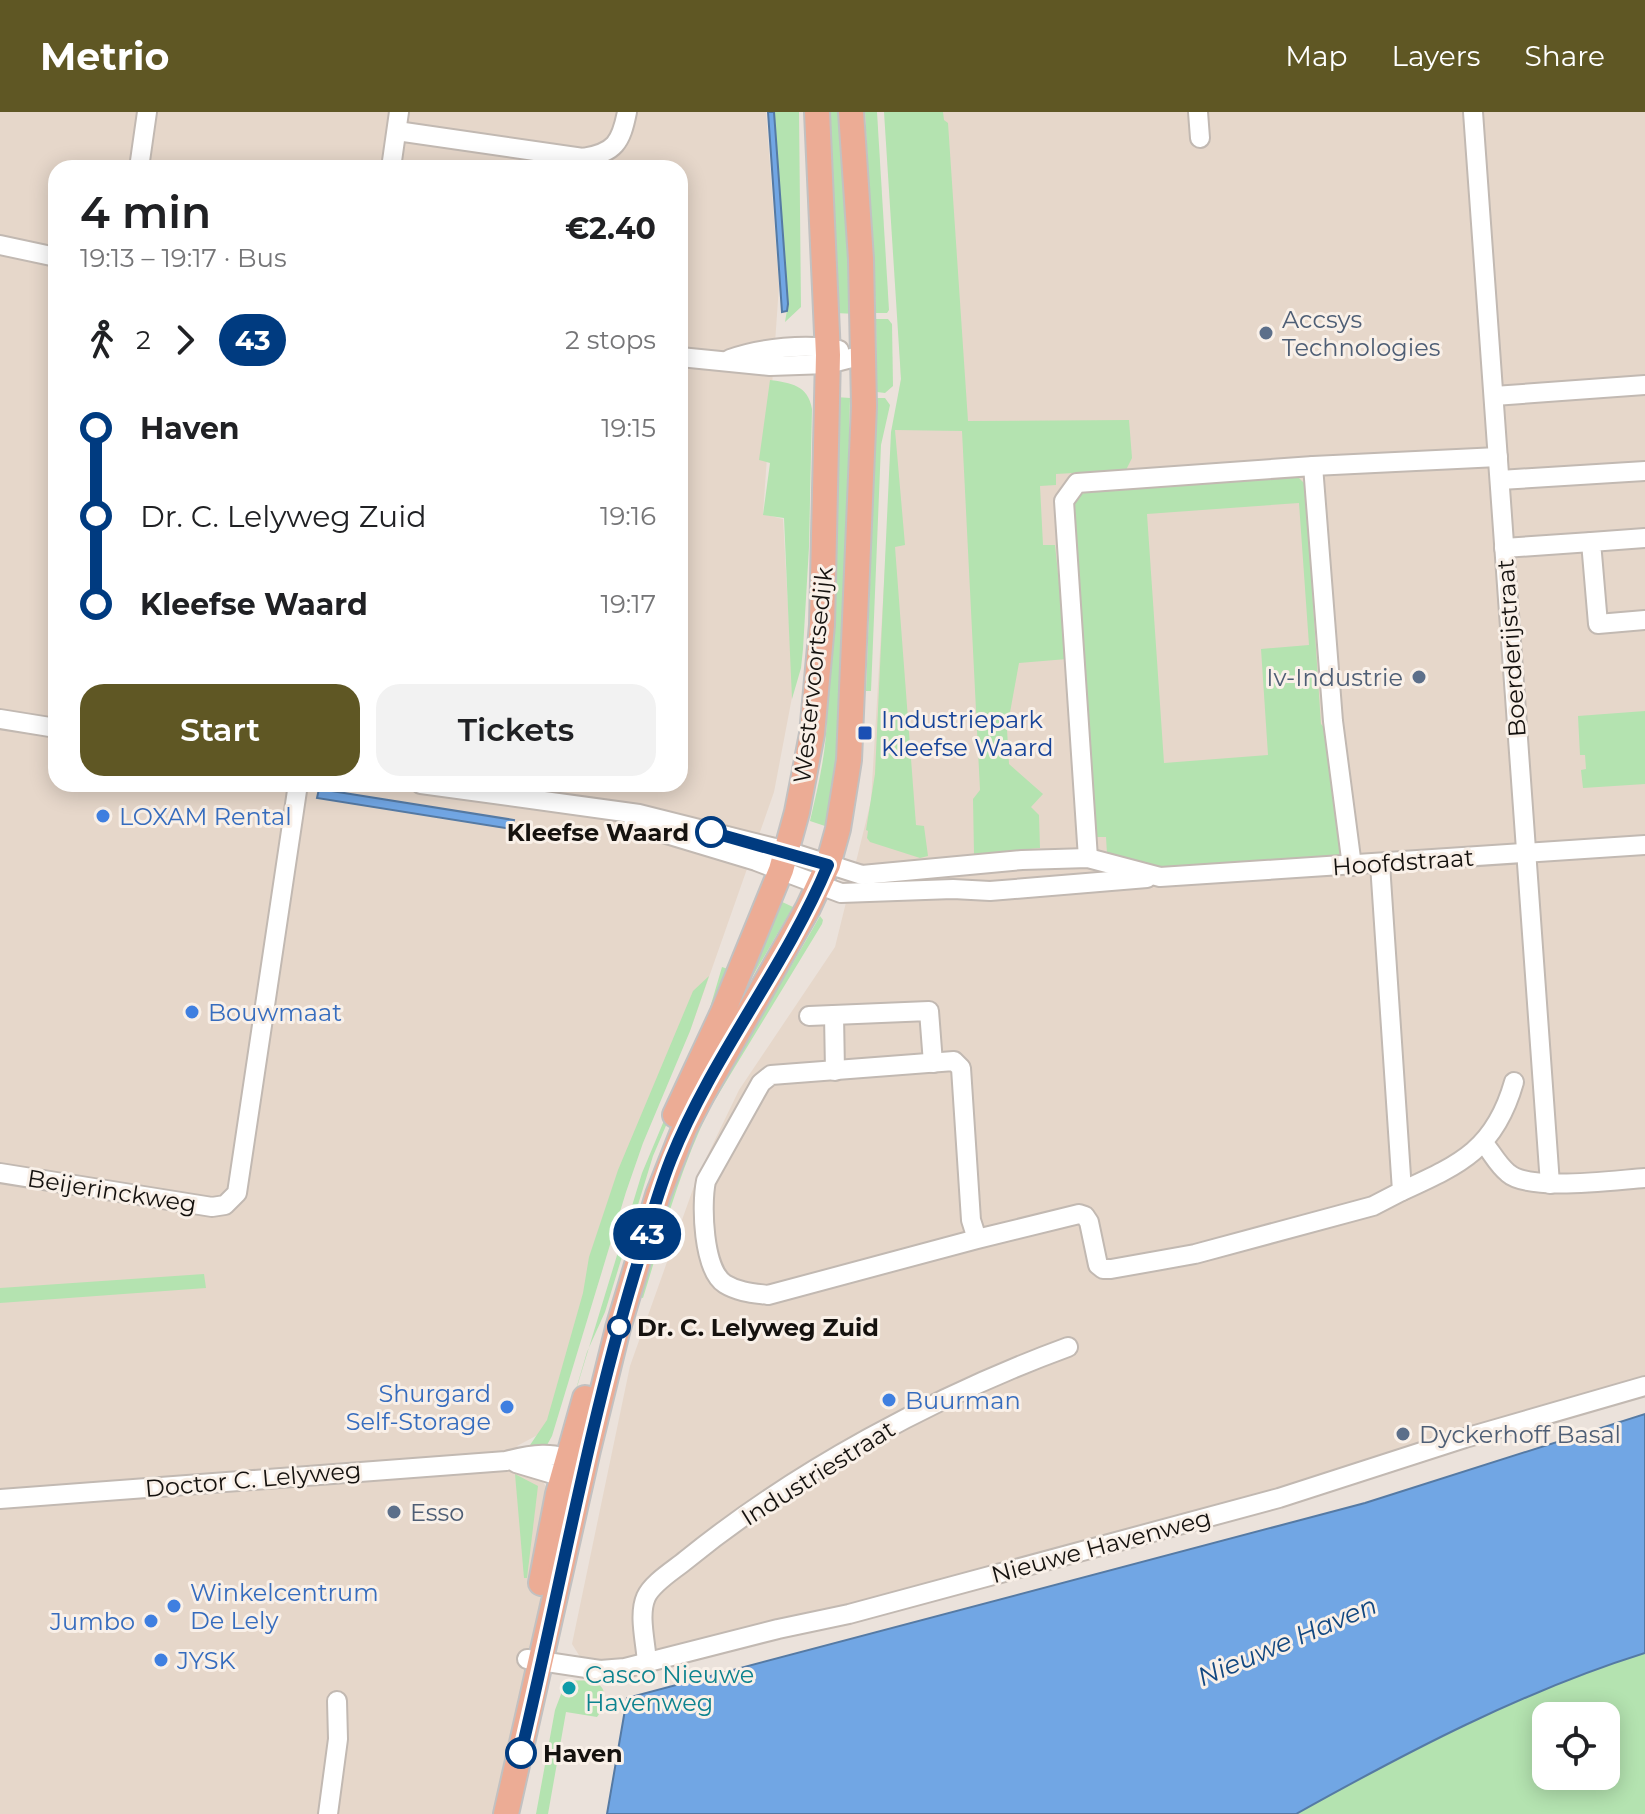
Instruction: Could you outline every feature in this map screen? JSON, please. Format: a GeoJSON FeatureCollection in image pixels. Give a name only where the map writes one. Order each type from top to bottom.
{"type":"FeatureCollection","features":[{"type":"Feature","properties":{"kind":"main road","name":"Westervoortsedijk"},"geometry":{"type":"LineString","coordinates":[[506,1814],[539,1662],[571,1468],[656,1163],[684,1093],[723,1012],[784,861],[812,734],[822,625],[828,356],[817,112]]}},
{"type":"Feature","properties":{"kind":"main road","name":"Westervoortsedijk"},"geometry":{"type":"LineString","coordinates":[[571,1468],[671,1159],[703,1093],[823,876],[838,829],[849,760],[864,406],[861,259],[851,112]]}},
{"type":"Feature","properties":{"kind":"main road","name":"Westervoortsedijk"},"geometry":{"type":"LineString","coordinates":[[496,1814],[539,1662]]}},
{"type":"Feature","properties":{"kind":"street"},"geometry":{"type":"LineString","coordinates":[[140,160],[147,112]]}},
{"type":"Feature","properties":{"kind":"street"},"geometry":{"type":"LineString","coordinates":[[392,160],[399,112]]}},
{"type":"Feature","properties":{"kind":"street"},"geometry":{"type":"LineString","coordinates":[[397,131],[583,158],[602,155],[612,149],[623,135],[627,112]]}},
{"type":"Feature","properties":{"kind":"street"},"geometry":{"type":"LineString","coordinates":[[1198,112],[1200,138]]}},
{"type":"Feature","properties":{"kind":"street","name":"Boerderijstraat"},"geometry":{"type":"LineString","coordinates":[[1473,112],[1550,1184]]}},
{"type":"Feature","properties":{"kind":"street"},"geometry":{"type":"LineString","coordinates":[[0,245],[48,255]]}},
{"type":"Feature","properties":{"kind":"street"},"geometry":{"type":"LineString","coordinates":[[727,360],[766,350],[801,348],[828,356]]}},
{"type":"Feature","properties":{"kind":"street"},"geometry":{"type":"LineString","coordinates":[[688,358],[758,366],[828,356],[863,355]]}},
{"type":"Feature","properties":{"kind":"street"},"geometry":{"type":"LineString","coordinates":[[1494,396],[1645,385]]}},
{"type":"Feature","properties":{"kind":"street"},"geometry":{"type":"LineString","coordinates":[[1088,858],[1064,501],[1077,483],[1313,466],[1498,457]]}},
{"type":"Feature","properties":{"kind":"street"},"geometry":{"type":"LineString","coordinates":[[1313,466],[1333,721],[1352,866]]}},
{"type":"Feature","properties":{"kind":"street"},"geometry":{"type":"LineString","coordinates":[[1500,480],[1645,471]]}},
{"type":"Feature","properties":{"kind":"street"},"geometry":{"type":"LineString","coordinates":[[1504,548],[1645,538]]}},
{"type":"Feature","properties":{"kind":"street"},"geometry":{"type":"LineString","coordinates":[[1591,542],[1598,624],[1645,620]]}},
{"type":"Feature","properties":{"kind":"street"},"geometry":{"type":"LineString","coordinates":[[0,719],[48,727]]}},
{"type":"Feature","properties":{"kind":"street","name":"Beijerinckweg"},"geometry":{"type":"LineString","coordinates":[[0,1173],[212,1207],[225,1205],[237,1193],[297,792]]}},
{"type":"Feature","properties":{"kind":"street"},"geometry":{"type":"LineString","coordinates":[[474,792],[568,806],[784,861],[823,876],[841,893],[953,889],[951,868],[823,876]]}},
{"type":"Feature","properties":{"kind":"street","name":"Hoofdstraat"},"geometry":{"type":"LineString","coordinates":[[953,889],[1008,890],[1645,845]]}},
{"type":"Feature","properties":{"kind":"street","name":"Hoofdstraat"},"geometry":{"type":"LineString","coordinates":[[951,868],[1088,858],[1160,877]]}},
{"type":"Feature","properties":{"kind":"street"},"geometry":{"type":"LineString","coordinates":[[1380,864],[1402,1191]]}},
{"type":"Feature","properties":{"kind":"street"},"geometry":{"type":"LineString","coordinates":[[809,1016],[929,1011],[933,1063]]}},
{"type":"Feature","properties":{"kind":"street"},"geometry":{"type":"LineString","coordinates":[[834,1015],[835,1071]]}},
{"type":"Feature","properties":{"kind":"street"},"geometry":{"type":"LineString","coordinates":[[977,1239],[971,1220],[961,1068],[954,1061],[771,1075],[761,1083],[706,1181],[702,1200],[712,1269],[723,1283],[744,1292],[768,1295],[1073,1216],[1085,1216],[1098,1265],[1111,1269],[1195,1254],[1373,1206],[1455,1167],[1484,1143],[1508,1105],[1514,1082]]}},
{"type":"Feature","properties":{"kind":"street"},"geometry":{"type":"LineString","coordinates":[[1484,1143],[1508,1174],[1520,1180],[1550,1184],[1645,1178]]}},
{"type":"Feature","properties":{"kind":"street","name":"Industriestraat"},"geometry":{"type":"LineString","coordinates":[[647,1663],[642,1608],[647,1593],[702,1547],[798,1482],[902,1421],[1017,1367],[1068,1347]]}},
{"type":"Feature","properties":{"kind":"street","name":"Nieuwe Havenweg"},"geometry":{"type":"LineString","coordinates":[[539,1662],[614,1670],[849,1614],[1279,1498],[1465,1438],[1645,1386]]}},
{"type":"Feature","properties":{"kind":"street","name":"Doctor C. Lelyweg"},"geometry":{"type":"LineString","coordinates":[[0,1499],[553,1455],[571,1468]]}},
{"type":"Feature","properties":{"kind":"street"},"geometry":{"type":"LineString","coordinates":[[328,1814],[338,1739],[337,1701]]}},
{"type":"Feature","properties":{"kind":"shaded area"},"geometry":{"type":"Polygon","coordinates":[[[0,112],[766,112],[779,286],[763,514],[783,519],[793,692],[774,792],[690,1031],[632,1159],[601,1274],[545,1431],[517,1446],[558,1503],[501,1814],[0,1814],[0,112]]]}},
{"type":"Feature","properties":{"kind":"shaded area"},"geometry":{"type":"Polygon","coordinates":[[[888,112],[1645,112],[1645,1386],[595,1681],[572,1644],[630,1366],[698,1175],[739,1090],[835,947],[871,801],[893,434],[901,379],[888,112]]]}},
{"type":"Feature","properties":{"kind":"green space"},"geometry":{"type":"Polygon","coordinates":[[[774,112],[799,112],[801,307],[785,322],[788,304],[774,112]]]}},
{"type":"Feature","properties":{"kind":"green space"},"geometry":{"type":"Polygon","coordinates":[[[825,112],[844,112],[856,314],[836,313],[825,112]]]}},
{"type":"Feature","properties":{"kind":"green space"},"geometry":{"type":"Polygon","coordinates":[[[865,112],[877,112],[887,313],[876,313],[865,112]]]}},
{"type":"Feature","properties":{"kind":"green space"},"geometry":{"type":"Polygon","coordinates":[[[884,112],[943,112],[944,120],[948,123],[968,421],[1129,420],[1132,458],[1126,470],[1056,474],[1056,485],[1040,486],[1043,545],[1055,545],[1067,659],[1019,663],[1007,729],[1009,764],[1043,794],[1031,807],[1039,815],[1040,848],[974,854],[973,799],[980,790],[962,431],[895,430],[905,545],[895,547],[916,825],[924,826],[928,856],[920,858],[870,842],[867,838],[875,774],[891,432],[901,379],[884,112]]]}},
{"type":"Feature","properties":{"kind":"green space"},"geometry":{"type":"Polygon","coordinates":[[[876,319],[888,319],[892,324],[893,386],[885,393],[877,392],[876,319]]]}},
{"type":"Feature","properties":{"kind":"green space"},"geometry":{"type":"Polygon","coordinates":[[[770,380],[791,384],[802,390],[812,409],[803,649],[792,699],[784,518],[763,515],[770,463],[759,460],[770,380]]]}},
{"type":"Feature","properties":{"kind":"green space"},"geometry":{"type":"Polygon","coordinates":[[[836,397],[850,398],[848,482],[854,528],[831,828],[810,821],[827,723],[836,397]]]}},
{"type":"Feature","properties":{"kind":"green space"},"geometry":{"type":"Polygon","coordinates":[[[877,398],[885,398],[890,405],[881,445],[871,691],[866,691],[877,398]]]}},
{"type":"Feature","properties":{"kind":"green space"},"geometry":{"type":"Polygon","coordinates":[[[1294,473],[1305,484],[1321,724],[1330,734],[1343,856],[1161,869],[1107,854],[1106,837],[1094,837],[1074,503],[1081,494],[1294,473]],[[1299,503],[1147,514],[1164,763],[1268,755],[1261,649],[1309,645],[1299,503]]]}},
{"type":"Feature","properties":{"kind":"green space"},"geometry":{"type":"Polygon","coordinates":[[[1645,711],[1645,784],[1583,788],[1581,770],[1586,769],[1585,755],[1580,755],[1578,716],[1645,711]]]}},
{"type":"Feature","properties":{"kind":"green space"},"geometry":{"type":"Polygon","coordinates":[[[778,900],[793,907],[747,986],[735,1013],[577,1438],[600,1357],[778,900]]]}},
{"type":"Feature","properties":{"kind":"green space"},"geometry":{"type":"Polygon","coordinates":[[[820,916],[822,924],[699,1131],[643,1298],[638,1297],[666,1202],[688,1146],[719,1087],[820,916]]]}},
{"type":"Feature","properties":{"kind":"green space"},"geometry":{"type":"Polygon","coordinates":[[[722,967],[728,969],[718,1004],[653,1156],[605,1312],[589,1348],[642,1173],[707,1018],[722,967]]]}},
{"type":"Feature","properties":{"kind":"green space"},"geometry":{"type":"Polygon","coordinates":[[[709,976],[626,1192],[552,1436],[547,1445],[528,1448],[547,1420],[583,1293],[589,1257],[618,1170],[693,991],[709,976]]]}},
{"type":"Feature","properties":{"kind":"green space"},"geometry":{"type":"Polygon","coordinates":[[[204,1274],[206,1288],[0,1303],[0,1288],[204,1274]]]}},
{"type":"Feature","properties":{"kind":"green space"},"geometry":{"type":"Polygon","coordinates":[[[515,1474],[538,1486],[527,1578],[524,1578],[515,1474]]]}},
{"type":"Feature","properties":{"kind":"green space"},"geometry":{"type":"Polygon","coordinates":[[[1645,1653],[1645,1814],[1296,1814],[1466,1724],[1555,1685],[1645,1653]]]}},
{"type":"Feature","properties":{"kind":"green space"},"geometry":{"type":"Polygon","coordinates":[[[566,1681],[597,1684],[604,1691],[604,1698],[597,1717],[566,1712],[548,1814],[536,1814],[555,1710],[566,1681]]]}},
{"type":"Feature","properties":{"kind":"water"},"geometry":{"type":"Polygon","coordinates":[[[768,112],[774,112],[788,304],[787,311],[782,312],[768,112]]]}},
{"type":"Feature","properties":{"kind":"water"},"geometry":{"type":"Polygon","coordinates":[[[318,792],[338,792],[514,820],[512,829],[317,798],[318,792]]]}},
{"type":"Feature","properties":{"kind":"water","name":"Nieuwe Haven"},"geometry":{"type":"Polygon","coordinates":[[[1645,1414],[1645,1653],[1555,1685],[1466,1724],[1296,1814],[607,1814],[627,1698],[1365,1503],[1645,1414]]]}},
{"type":"Feature","properties":{"kind":"bus line","name":"43"},"geometry":{"type":"LineString","coordinates":[[521,1753],[588,1450],[618,1328],[658,1195],[703,1093],[808,908],[828,865],[711,832]]}},
{"type":"Feature","properties":{"kind":"place","name":"Accsys Technologies"},"geometry":{"type":"Point","coordinates":[1266,333]}},
{"type":"Feature","properties":{"kind":"place","name":"Iv-Industrie"},"geometry":{"type":"Point","coordinates":[1419,677]}},
{"type":"Feature","properties":{"kind":"place","name":"Industriepark Kleefse Waard"},"geometry":{"type":"Point","coordinates":[865,733]}},
{"type":"Feature","properties":{"kind":"place","name":"LOXAM Rental"},"geometry":{"type":"Point","coordinates":[103,816]}},
{"type":"Feature","properties":{"kind":"place","name":"Kleefse Waard"},"geometry":{"type":"Point","coordinates":[711,832]}},
{"type":"Feature","properties":{"kind":"place","name":"Bouwmaat"},"geometry":{"type":"Point","coordinates":[192,1012]}},
{"type":"Feature","properties":{"kind":"place","name":"Dr. C. Lelyweg Zuid"},"geometry":{"type":"Point","coordinates":[619,1327]}},
{"type":"Feature","properties":{"kind":"place","name":"Buurman"},"geometry":{"type":"Point","coordinates":[889,1400]}},
{"type":"Feature","properties":{"kind":"place","name":"Shurgard Self-Storage"},"geometry":{"type":"Point","coordinates":[507,1407]}},
{"type":"Feature","properties":{"kind":"place","name":"Dyckerhoff Basal"},"geometry":{"type":"Point","coordinates":[1403,1434]}},
{"type":"Feature","properties":{"kind":"place","name":"Esso"},"geometry":{"type":"Point","coordinates":[394,1512]}},
{"type":"Feature","properties":{"kind":"place","name":"Winkelcentrum De Lely"},"geometry":{"type":"Point","coordinates":[174,1606]}},
{"type":"Feature","properties":{"kind":"place","name":"Jumbo"},"geometry":{"type":"Point","coordinates":[151,1621]}},
{"type":"Feature","properties":{"kind":"place","name":"JYSK"},"geometry":{"type":"Point","coordinates":[161,1660]}},
{"type":"Feature","properties":{"kind":"place","name":"Casco Nieuwe Havenweg"},"geometry":{"type":"Point","coordinates":[569,1688]}},
{"type":"Feature","properties":{"kind":"place","name":"Haven"},"geometry":{"type":"Point","coordinates":[521,1753]}}]}
